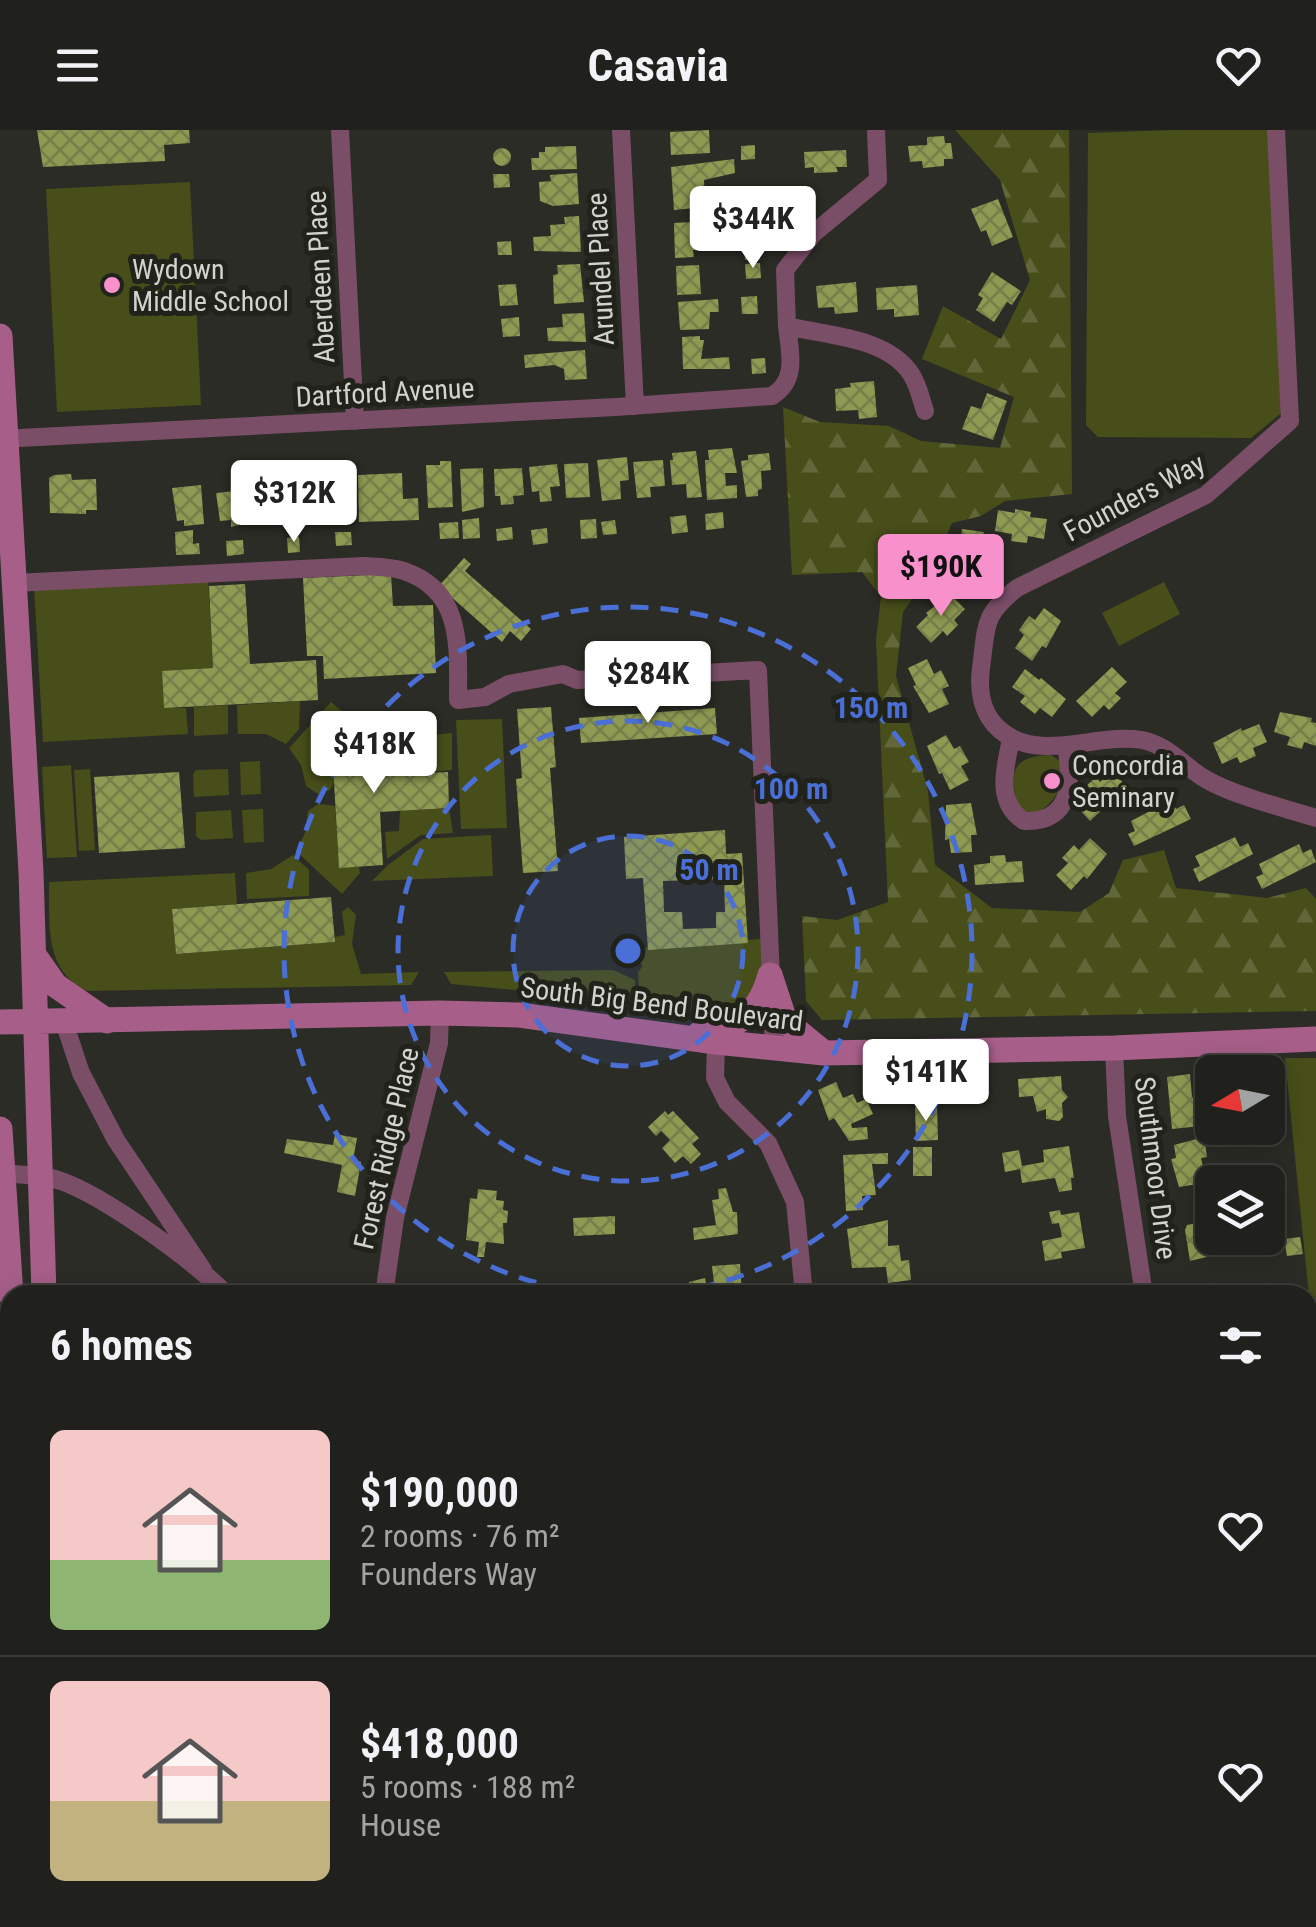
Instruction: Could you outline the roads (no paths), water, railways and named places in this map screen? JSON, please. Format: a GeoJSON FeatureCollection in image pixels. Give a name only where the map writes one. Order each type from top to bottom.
{"type":"FeatureCollection","features":[{"type":"Feature","properties":{"kind":"main road"},"geometry":{"type":"LineString","coordinates":[[0,336],[34,954],[44,1285]]}},
{"type":"Feature","properties":{"kind":"main road"},"geometry":{"type":"LineString","coordinates":[[34,954],[56,985],[107,1021]]}},
{"type":"Feature","properties":{"kind":"main road"},"geometry":{"type":"LineString","coordinates":[[685,1038],[730,1026],[749,1015],[760,1004],[770,975]]}},
{"type":"Feature","properties":{"kind":"main road"},"geometry":{"type":"LineString","coordinates":[[770,975],[786,1021],[824,1053]]}},
{"type":"Feature","properties":{"kind":"main road","name":"South Big Bend Boulevard"},"geometry":{"type":"LineString","coordinates":[[0,1022],[440,1013],[518,1015],[824,1053],[1114,1048],[1316,1039]]}},
{"type":"Feature","properties":{"kind":"main road"},"geometry":{"type":"LineString","coordinates":[[0,1129],[10,1285]]}},
{"type":"Feature","properties":{"kind":"street","name":"Aberdeen Place"},"geometry":{"type":"LineString","coordinates":[[340,130],[355,421]]}},
{"type":"Feature","properties":{"kind":"street","name":"Arundel Place"},"geometry":{"type":"LineString","coordinates":[[621,130],[635,406]]}},
{"type":"Feature","properties":{"kind":"street"},"geometry":{"type":"LineString","coordinates":[[876,130],[878,180],[814,233],[785,270],[788,326],[884,349],[898,357],[914,377],[926,411]]}},
{"type":"Feature","properties":{"kind":"street","name":"Founders Way"},"geometry":{"type":"LineString","coordinates":[[1010,739],[991,723],[981,702],[980,677],[988,617],[997,604],[1017,588],[1206,495],[1290,421],[1276,130]]}},
{"type":"Feature","properties":{"kind":"street","name":"Dartford Avenue"},"geometry":{"type":"LineString","coordinates":[[3,439],[772,396],[784,388],[791,370],[788,326]]}},
{"type":"Feature","properties":{"kind":"street"},"geometry":{"type":"LineString","coordinates":[[14,583],[364,566],[404,570],[432,587],[450,606],[458,646],[458,700],[485,697],[509,684],[563,674],[577,680],[758,670],[774,1049]]}},
{"type":"Feature","properties":{"kind":"street"},"geometry":{"type":"LineString","coordinates":[[1066,745],[1070,769],[1063,805],[1048,817],[1024,820],[1006,802],[1004,777],[1010,739],[1035,745],[1140,740],[1161,746],[1208,780],[1316,818]]}},
{"type":"Feature","properties":{"kind":"street","name":"Forest Ridge Place"},"geometry":{"type":"LineString","coordinates":[[385,1285],[395,1218],[438,1043],[440,1013]]}},
{"type":"Feature","properties":{"kind":"street"},"geometry":{"type":"LineString","coordinates":[[64,1022],[80,1073],[116,1140],[203,1270],[217,1285]]}},
{"type":"Feature","properties":{"kind":"street"},"geometry":{"type":"LineString","coordinates":[[716,1042],[715,1078],[726,1102],[768,1143],[795,1202],[803,1285]]}},
{"type":"Feature","properties":{"kind":"street","name":"Southmoor Drive"},"geometry":{"type":"LineString","coordinates":[[1114,1048],[1117,1116],[1142,1285]]}},
{"type":"Feature","properties":{"kind":"street"},"geometry":{"type":"LineString","coordinates":[[2,1174],[60,1180],[110,1207],[203,1270]]}},
{"type":"Feature","properties":{"kind":"place","name":"Wydown Middle School"},"geometry":{"type":"Point","coordinates":[112,285]}},
{"type":"Feature","properties":{"kind":"place","name":"Concordia Seminary"},"geometry":{"type":"Point","coordinates":[1052,781]}}]}
